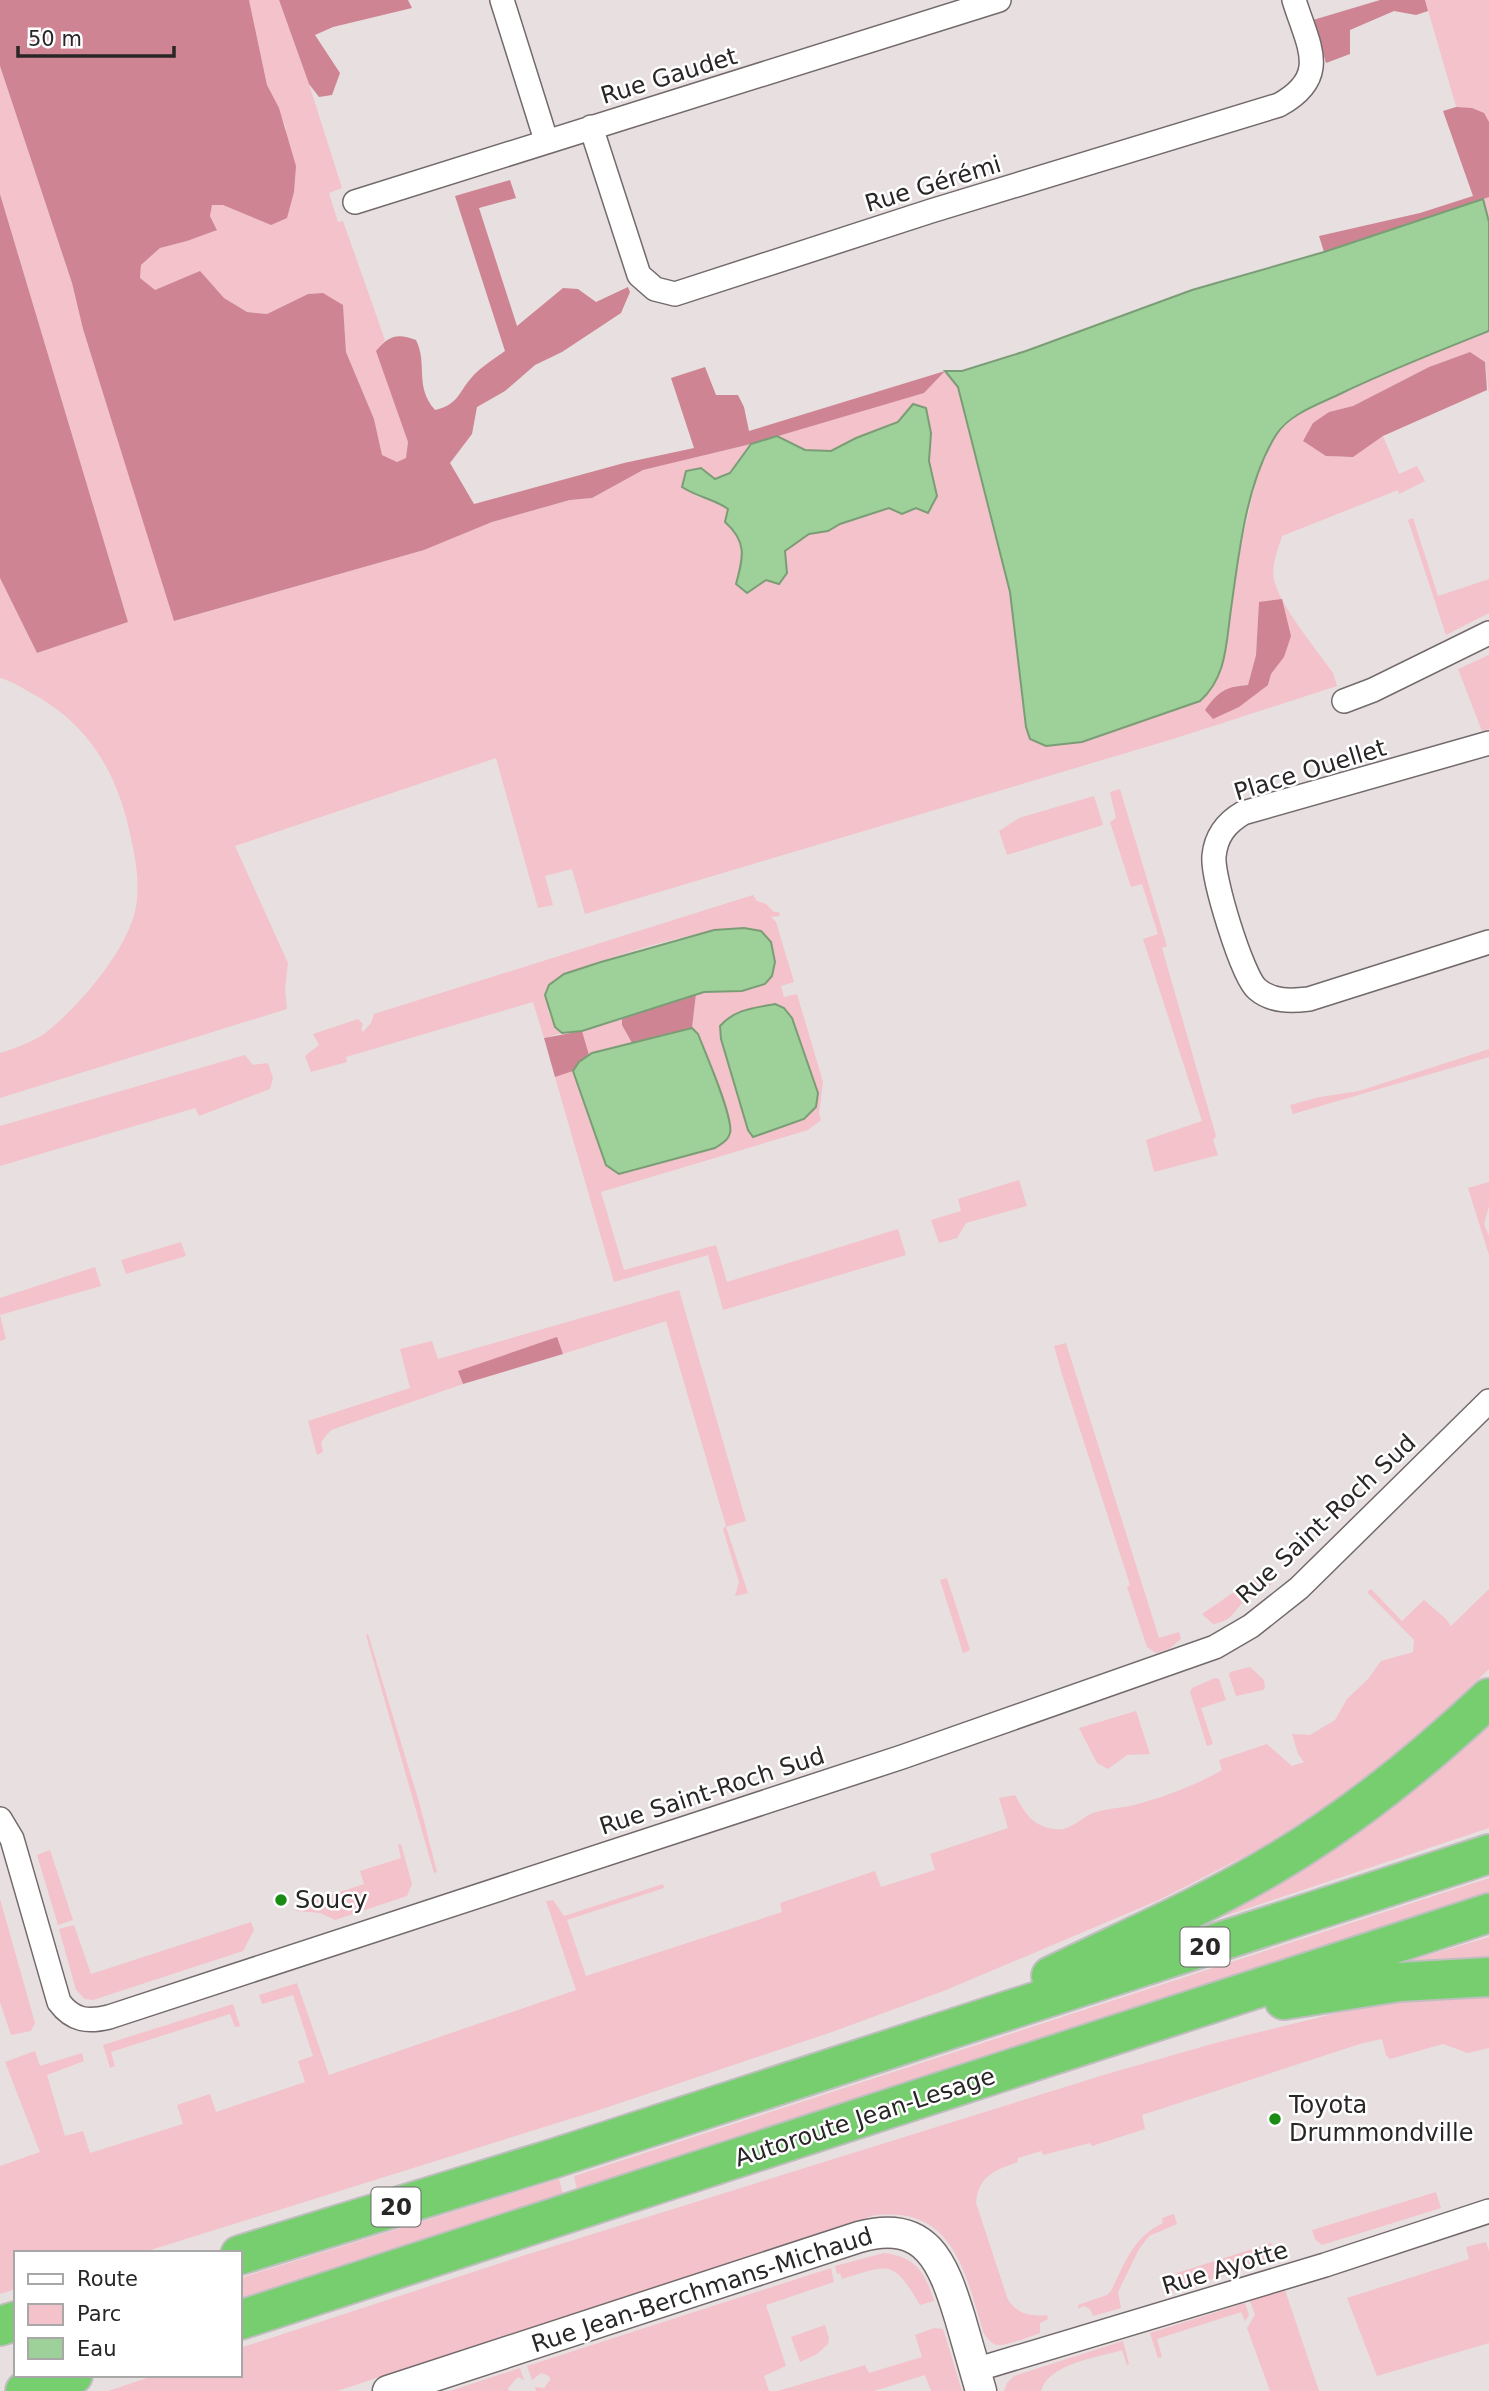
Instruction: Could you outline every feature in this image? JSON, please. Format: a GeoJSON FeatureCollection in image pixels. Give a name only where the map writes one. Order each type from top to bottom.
{"type":"FeatureCollection","features":[{"type":"Feature","properties":{"kind":"highway"},"geometry":{"type":"LineString","coordinates":[[920,2039],[1227,1891],[1278,1862],[1367,1802],[1427,1755],[1489,1698]]}},
{"type":"Feature","properties":{"kind":"highway","name":"20"},"geometry":{"type":"LineString","coordinates":[[242,2254],[552,2159],[1489,1854]]}},
{"type":"Feature","properties":{"kind":"highway","name":"Autoroute Jean-Lesage"},"geometry":{"type":"LineString","coordinates":[[242,2319],[1489,1913]]}},
{"type":"Feature","properties":{"kind":"highway"},"geometry":{"type":"LineString","coordinates":[[1178,2016],[1399,1982],[1489,1977]]}},
{"type":"Feature","properties":{"kind":"highway"},"geometry":{"type":"LineString","coordinates":[[25,2391],[67,2377]]}},
{"type":"Feature","properties":{"kind":"street"},"geometry":{"type":"LineString","coordinates":[[502,0],[546,140]]}},
{"type":"Feature","properties":{"kind":"street","name":"Rue Gaudet"},"geometry":{"type":"LineString","coordinates":[[355,202],[999,0]]}},
{"type":"Feature","properties":{"kind":"street","name":"Rue Gérémi"},"geometry":{"type":"LineString","coordinates":[[591,127],[639,275],[655,289],[664,292],[686,292],[931,211],[1279,105],[1299,91],[1312,73],[1310,51],[1294,0]]}},
{"type":"Feature","properties":{"kind":"street"},"geometry":{"type":"LineString","coordinates":[[1344,701],[1373,690],[1489,633]]}},
{"type":"Feature","properties":{"kind":"street","name":"Place Ouellet"},"geometry":{"type":"LineString","coordinates":[[1489,743],[1243,813],[1226,825],[1222,832],[1216,846],[1214,867],[1247,976],[1256,988],[1270,997],[1285,1001],[1309,999],[1489,942]]}},
{"type":"Feature","properties":{"kind":"street","name":"Rue Saint-Roch Sud"},"geometry":{"type":"LineString","coordinates":[[0,1819],[12,1839],[59,2002],[73,2017],[85,2021],[110,2017],[902,1757],[1215,1647],[1251,1626],[1299,1588],[1489,1401]]}},
{"type":"Feature","properties":{"kind":"street","name":"Rue Ayotte"},"geometry":{"type":"LineString","coordinates":[[978,2381],[1489,2211]]}},
{"type":"Feature","properties":{"kind":"street","name":"Rue Jean-Berchmans-Michaud"},"geometry":{"type":"LineString","coordinates":[[388,2391],[859,2237],[888,2232],[915,2240],[925,2246],[940,2263],[956,2305],[978,2381]]}},
{"type":"Feature","properties":{"kind":"green space"},"geometry":{"type":"Polygon","coordinates":[[[249,0],[279,0],[309,84],[342,188],[329,193],[338,222],[343,221],[385,340],[377,351],[408,442],[406,458],[397,462],[382,455],[374,419],[346,352],[343,305],[322,293],[308,294],[267,314],[247,312],[224,298],[200,272],[154,291],[140,279],[141,265],[160,248],[217,229],[210,216],[212,205],[223,205],[271,225],[286,128],[267,85],[249,0]]]}},
{"type":"Feature","properties":{"kind":"green space"},"geometry":{"type":"Polygon","coordinates":[[[1425,0],[1489,0],[1489,222],[1483,199],[1425,0]]]}},
{"type":"Feature","properties":{"kind":"green space"},"geometry":{"type":"Polygon","coordinates":[[[0,66],[72,283],[83,329],[175,621],[424,550],[492,522],[571,500],[592,498],[643,470],[751,444],[730,473],[715,479],[695,496],[719,502],[728,509],[744,555],[766,580],[787,573],[785,551],[809,534],[828,531],[840,524],[889,508],[902,514],[937,496],[929,461],[931,433],[912,405],[898,422],[831,451],[806,450],[777,436],[923,393],[945,371],[958,387],[1010,592],[1026,727],[1239,555],[1257,475],[1277,433],[1298,415],[1390,371],[1489,331],[1489,395],[1485,362],[1470,352],[1429,367],[1353,406],[1329,412],[1303,441],[1327,454],[1344,457],[1383,436],[1399,474],[1417,466],[1425,481],[1399,494],[1398,490],[1282,536],[1273,569],[1278,591],[1291,615],[1333,673],[1337,686],[1173,739],[585,914],[572,869],[545,876],[553,905],[538,908],[496,758],[235,846],[288,963],[285,989],[287,1009],[0,1098],[0,1053],[44,1034],[86,994],[123,941],[136,907],[138,889],[125,815],[110,773],[99,754],[71,721],[53,707],[0,678],[0,578],[37,653],[128,622],[0,194],[0,66]],[[1259,602],[1256,655],[1248,685],[1233,686],[1268,685],[1271,674],[1284,657],[1259,602]]]}},
{"type":"Feature","properties":{"kind":"green space"},"geometry":{"type":"Polygon","coordinates":[[[1413,518],[1438,596],[1489,579],[1489,613],[1446,635],[1408,520],[1413,518]]]}},
{"type":"Feature","properties":{"kind":"green space"},"geometry":{"type":"Polygon","coordinates":[[[1489,655],[1489,729],[1482,731],[1458,669],[1489,655]]]}},
{"type":"Feature","properties":{"kind":"green space"},"geometry":{"type":"Polygon","coordinates":[[[1120,789],[1167,946],[1162,948],[1216,1136],[1213,1140],[1218,1155],[1154,1172],[1146,1140],[1202,1121],[1143,939],[1158,934],[1142,884],[1131,887],[1110,822],[1116,818],[1110,792],[1120,789]]]}},
{"type":"Feature","properties":{"kind":"green space"},"geometry":{"type":"Polygon","coordinates":[[[1094,796],[1103,825],[1007,855],[999,831],[1019,818],[1094,796]]]}},
{"type":"Feature","properties":{"kind":"green space"},"geometry":{"type":"Polygon","coordinates":[[[753,895],[757,901],[766,904],[774,912],[779,912],[780,916],[771,917],[776,922],[794,982],[781,986],[784,997],[797,994],[823,1082],[819,1114],[821,1120],[808,1130],[601,1192],[624,1270],[716,1245],[727,1282],[898,1229],[906,1255],[723,1310],[708,1255],[614,1282],[555,1077],[573,1071],[606,1165],[619,1174],[715,1148],[727,1140],[728,1115],[698,1034],[692,1028],[696,994],[742,991],[744,928],[676,939],[564,974],[548,1011],[555,1027],[562,1033],[544,1038],[533,1002],[346,1057],[347,1062],[311,1072],[305,1056],[319,1045],[313,1034],[358,1019],[363,1024],[363,1032],[371,1023],[374,1014],[753,895]],[[720,1026],[721,1039],[748,1130],[818,1093],[802,1050],[720,1026]]]}},
{"type":"Feature","properties":{"kind":"green space"},"geometry":{"type":"Polygon","coordinates":[[[622,1019],[622,1025],[632,1043],[589,1055],[582,1031],[622,1019]]]}},
{"type":"Feature","properties":{"kind":"green space"},"geometry":{"type":"Polygon","coordinates":[[[1489,1049],[1489,1057],[1293,1114],[1290,1105],[1359,1091],[1489,1049]]]}},
{"type":"Feature","properties":{"kind":"green space"},"geometry":{"type":"Polygon","coordinates":[[[245,1055],[253,1065],[268,1063],[273,1078],[270,1089],[199,1116],[195,1108],[0,1166],[0,1126],[245,1055]]]}},
{"type":"Feature","properties":{"kind":"green space"},"geometry":{"type":"Polygon","coordinates":[[[1019,1180],[1027,1206],[966,1223],[957,1238],[939,1243],[931,1220],[961,1211],[958,1199],[1019,1180]]]}},
{"type":"Feature","properties":{"kind":"green space"},"geometry":{"type":"Polygon","coordinates":[[[1489,1182],[1489,1206],[1484,1224],[1489,1236],[1489,1255],[1468,1188],[1489,1182]]]}},
{"type":"Feature","properties":{"kind":"green space"},"geometry":{"type":"Polygon","coordinates":[[[181,1242],[186,1256],[126,1274],[121,1260],[181,1242]]]}},
{"type":"Feature","properties":{"kind":"green space"},"geometry":{"type":"Polygon","coordinates":[[[95,1267],[101,1286],[0,1315],[0,1298],[95,1267]]]}},
{"type":"Feature","properties":{"kind":"green space"},"geometry":{"type":"Polygon","coordinates":[[[679,1290],[746,1521],[726,1527],[748,1593],[735,1596],[739,1582],[723,1529],[726,1526],[666,1321],[563,1354],[556,1338],[459,1371],[463,1384],[331,1430],[321,1442],[323,1452],[317,1455],[308,1421],[410,1388],[400,1349],[432,1341],[438,1359],[679,1290]]]}},
{"type":"Feature","properties":{"kind":"green space"},"geometry":{"type":"Polygon","coordinates":[[[0,1315],[6,1339],[0,1341],[0,1315]]]}},
{"type":"Feature","properties":{"kind":"green space"},"geometry":{"type":"Polygon","coordinates":[[[1066,1343],[1159,1638],[1179,1632],[1181,1639],[1169,1649],[1156,1653],[1147,1647],[1054,1346],[1066,1343]]]}},
{"type":"Feature","properties":{"kind":"green space"},"geometry":{"type":"Polygon","coordinates":[[[1275,1569],[1279,1577],[1261,1593],[1245,1600],[1226,1620],[1213,1624],[1202,1614],[1259,1575],[1262,1579],[1275,1569]]]}},
{"type":"Feature","properties":{"kind":"green space"},"geometry":{"type":"Polygon","coordinates":[[[947,1578],[970,1650],[963,1653],[940,1580],[947,1578]]]}},
{"type":"Feature","properties":{"kind":"green space"},"geometry":{"type":"Polygon","coordinates":[[[1371,1589],[1402,1621],[1424,1600],[1451,1626],[1489,1589],[1489,1669],[1438,1717],[1355,1787],[1263,1847],[1159,1900],[946,1990],[832,2032],[602,2109],[147,2251],[14,2251],[14,2290],[0,2294],[0,2166],[40,2152],[5,2062],[35,2051],[40,2066],[82,2053],[84,2061],[47,2075],[65,2136],[83,2131],[90,2153],[183,2124],[177,2105],[210,2094],[216,2112],[305,2082],[298,2061],[313,2056],[293,1995],[262,2004],[259,1995],[297,1983],[329,2075],[576,1990],[546,1901],[553,1900],[564,1916],[663,1884],[664,1888],[567,1920],[586,1976],[782,1912],[780,1903],[875,1871],[881,1887],[935,1870],[930,1854],[1008,1828],[999,1798],[1015,1795],[1035,1822],[1060,1829],[1070,1827],[1093,1813],[1142,1803],[1189,1786],[1222,1770],[1219,1760],[1267,1744],[1292,1766],[1304,1762],[1298,1754],[1292,1734],[1310,1735],[1335,1720],[1347,1699],[1368,1679],[1381,1661],[1413,1652],[1414,1640],[1367,1592],[1371,1589]]]}},
{"type":"Feature","properties":{"kind":"green space"},"geometry":{"type":"Polygon","coordinates":[[[368,1634],[419,1802],[437,1872],[434,1873],[366,1635],[368,1634]]]}},
{"type":"Feature","properties":{"kind":"green space"},"geometry":{"type":"Polygon","coordinates":[[[1250,1667],[1264,1680],[1265,1687],[1263,1690],[1236,1696],[1230,1672],[1250,1667]]]}},
{"type":"Feature","properties":{"kind":"green space"},"geometry":{"type":"Polygon","coordinates":[[[1215,1678],[1219,1679],[1226,1700],[1201,1708],[1213,1744],[1207,1746],[1190,1692],[1192,1688],[1215,1678]]]}},
{"type":"Feature","properties":{"kind":"green space"},"geometry":{"type":"Polygon","coordinates":[[[1136,1711],[1150,1754],[1127,1755],[1108,1769],[1097,1763],[1079,1728],[1136,1711]]]}},
{"type":"Feature","properties":{"kind":"green space"},"geometry":{"type":"Polygon","coordinates":[[[1489,1713],[1489,1828],[1198,1925],[1489,1713]]]}},
{"type":"Feature","properties":{"kind":"green space"},"geometry":{"type":"Polygon","coordinates":[[[401,1844],[412,1884],[407,1896],[335,1920],[320,1913],[296,1911],[295,1907],[364,1884],[360,1871],[401,1858],[398,1845],[401,1844]]]}},
{"type":"Feature","properties":{"kind":"green space"},"geometry":{"type":"Polygon","coordinates":[[[50,1850],[73,1920],[58,1925],[37,1855],[50,1850]]]}},
{"type":"Feature","properties":{"kind":"green space"},"geometry":{"type":"Polygon","coordinates":[[[1489,1878],[1489,1897],[578,2194],[574,2176],[1489,1878]]]}},
{"type":"Feature","properties":{"kind":"green space"},"geometry":{"type":"Polygon","coordinates":[[[0,1899],[35,2023],[31,2031],[11,2035],[0,2002],[0,1899]]]}},
{"type":"Feature","properties":{"kind":"green space"},"geometry":{"type":"Polygon","coordinates":[[[251,1922],[254,1930],[243,1951],[93,2000],[85,1999],[76,1990],[59,1929],[74,1925],[91,1974],[251,1922]]]}},
{"type":"Feature","properties":{"kind":"green space"},"geometry":{"type":"Polygon","coordinates":[[[1489,1937],[1489,1962],[1388,1967],[1489,1937]]]}},
{"type":"Feature","properties":{"kind":"green space"},"geometry":{"type":"Polygon","coordinates":[[[1465,1992],[1489,1992],[1489,2048],[1468,2053],[1443,2044],[1390,2059],[1386,2055],[1382,2039],[1363,2043],[1142,2115],[1145,2129],[1092,2146],[1090,2143],[1043,2155],[1041,2151],[1018,2158],[1018,2162],[989,2175],[980,2186],[976,2203],[1008,2300],[1020,2311],[1030,2315],[1047,2315],[1048,2319],[1040,2323],[1040,2333],[1013,2342],[996,2345],[984,2334],[962,2268],[940,2233],[923,2221],[902,2215],[875,2215],[337,2391],[108,2391],[150,2377],[242,2377],[242,2347],[519,2257],[1107,2074],[1219,2042],[1373,2004],[1465,1992]]]}},
{"type":"Feature","properties":{"kind":"green space"},"geometry":{"type":"Polygon","coordinates":[[[233,2004],[240,2026],[235,2027],[230,2014],[111,2052],[115,2066],[110,2068],[103,2045],[233,2004]]]}},
{"type":"Feature","properties":{"kind":"green space"},"geometry":{"type":"Polygon","coordinates":[[[559,2179],[564,2199],[242,2303],[242,2277],[559,2179]]]}},
{"type":"Feature","properties":{"kind":"green space"},"geometry":{"type":"Polygon","coordinates":[[[1436,2192],[1441,2208],[1322,2245],[1315,2239],[1312,2230],[1436,2192]]]}},
{"type":"Feature","properties":{"kind":"green space"},"geometry":{"type":"Polygon","coordinates":[[[1174,2214],[1177,2224],[1149,2236],[1139,2249],[1118,2292],[1121,2308],[1093,2316],[1090,2309],[1083,2306],[1079,2309],[1078,2305],[1107,2295],[1111,2291],[1137,2243],[1163,2223],[1162,2218],[1174,2214]]]}},
{"type":"Feature","properties":{"kind":"green space"},"geometry":{"type":"Polygon","coordinates":[[[1486,2242],[1489,2251],[1489,2343],[1377,2376],[1347,2298],[1469,2259],[1466,2247],[1486,2242]]]}},
{"type":"Feature","properties":{"kind":"green space"},"geometry":{"type":"Polygon","coordinates":[[[1271,2243],[1274,2252],[1270,2261],[1168,2293],[1167,2290],[1177,2273],[1271,2243]]]}},
{"type":"Feature","properties":{"kind":"green space"},"geometry":{"type":"Polygon","coordinates":[[[884,2253],[912,2262],[923,2274],[934,2301],[920,2305],[903,2279],[889,2269],[871,2270],[842,2279],[840,2273],[837,2274],[835,2266],[884,2253]]]}},
{"type":"Feature","properties":{"kind":"green space"},"geometry":{"type":"Polygon","coordinates":[[[831,2268],[834,2282],[766,2305],[786,2366],[764,2376],[769,2391],[536,2391],[535,2387],[544,2388],[550,2380],[549,2376],[541,2373],[532,2380],[527,2366],[831,2268]]]}},
{"type":"Feature","properties":{"kind":"green space"},"geometry":{"type":"Polygon","coordinates":[[[1285,2290],[1319,2391],[1270,2391],[1247,2328],[1255,2315],[1250,2301],[1285,2290]]]}},
{"type":"Feature","properties":{"kind":"green space"},"geometry":{"type":"Polygon","coordinates":[[[1245,2303],[1249,2315],[1245,2321],[1241,2312],[1157,2339],[1162,2357],[1158,2358],[1150,2333],[1245,2303]]]}},
{"type":"Feature","properties":{"kind":"green space"},"geometry":{"type":"Polygon","coordinates":[[[825,2325],[828,2344],[817,2354],[800,2362],[791,2337],[825,2325]]]}},
{"type":"Feature","properties":{"kind":"green space"},"geometry":{"type":"Polygon","coordinates":[[[934,2328],[943,2329],[962,2391],[931,2391],[925,2375],[874,2391],[778,2391],[865,2365],[869,2373],[922,2357],[915,2335],[934,2328]]]}},
{"type":"Feature","properties":{"kind":"green space"},"geometry":{"type":"Polygon","coordinates":[[[1123,2341],[1129,2364],[1127,2365],[1122,2350],[1064,2368],[1046,2382],[1041,2391],[1004,2391],[1014,2376],[1123,2341]]]}},
{"type":"Feature","properties":{"kind":"green space"},"geometry":{"type":"Polygon","coordinates":[[[520,2368],[524,2380],[518,2377],[508,2388],[509,2391],[450,2391],[520,2368]]]}},
{"type":"Feature","properties":{"kind":"shaded area"},"geometry":{"type":"Polygon","coordinates":[[[0,0],[249,0],[267,85],[279,108],[296,166],[294,192],[287,218],[271,225],[223,205],[212,205],[210,216],[217,230],[160,248],[141,265],[140,278],[155,290],[200,271],[224,298],[247,312],[267,314],[308,294],[323,293],[343,305],[346,352],[374,419],[382,455],[397,462],[406,458],[408,442],[376,351],[394,337],[416,340],[425,392],[435,410],[453,402],[476,373],[505,351],[455,196],[510,180],[516,198],[479,208],[517,326],[563,288],[578,289],[596,302],[628,287],[630,292],[621,313],[562,352],[535,365],[505,391],[477,407],[472,434],[450,463],[474,504],[624,463],[694,448],[671,378],[705,367],[716,395],[738,395],[744,407],[749,431],[945,371],[924,393],[751,444],[643,470],[592,498],[570,500],[492,522],[424,550],[174,621],[83,329],[72,283],[0,66],[0,0]]]}},
{"type":"Feature","properties":{"kind":"shaded area"},"geometry":{"type":"Polygon","coordinates":[[[279,0],[408,0],[412,8],[333,27],[315,35],[340,73],[332,95],[319,97],[309,84],[279,0]]]}},
{"type":"Feature","properties":{"kind":"shaded area"},"geometry":{"type":"Polygon","coordinates":[[[1380,0],[1425,0],[1428,11],[1416,15],[1394,11],[1350,30],[1350,54],[1326,63],[1313,20],[1380,0]]]}},
{"type":"Feature","properties":{"kind":"shaded area"},"geometry":{"type":"Polygon","coordinates":[[[1456,107],[1472,108],[1484,113],[1489,122],[1489,197],[1324,252],[1319,236],[1420,213],[1473,196],[1443,111],[1456,107]]]}},
{"type":"Feature","properties":{"kind":"shaded area"},"geometry":{"type":"Polygon","coordinates":[[[0,194],[128,622],[37,653],[0,578],[0,194]]]}},
{"type":"Feature","properties":{"kind":"shaded area"},"geometry":{"type":"Polygon","coordinates":[[[1470,352],[1485,362],[1487,390],[1383,436],[1353,457],[1326,456],[1303,441],[1313,423],[1329,412],[1353,406],[1429,367],[1470,352]]]}},
{"type":"Feature","properties":{"kind":"shaded area"},"geometry":{"type":"Polygon","coordinates":[[[1282,599],[1291,636],[1284,657],[1271,674],[1268,685],[1239,707],[1213,719],[1205,710],[1214,698],[1228,689],[1248,685],[1256,655],[1259,602],[1282,599]]]}},
{"type":"Feature","properties":{"kind":"shaded area"},"geometry":{"type":"Polygon","coordinates":[[[696,994],[692,1028],[632,1043],[622,1025],[622,1019],[696,994]]]}},
{"type":"Feature","properties":{"kind":"shaded area"},"geometry":{"type":"Polygon","coordinates":[[[582,1031],[589,1055],[579,1062],[573,1071],[555,1077],[544,1038],[582,1031]]]}},
{"type":"Feature","properties":{"kind":"shaded area"},"geometry":{"type":"Polygon","coordinates":[[[557,1337],[563,1354],[463,1384],[458,1371],[557,1337]]]}},
{"type":"Feature","properties":{"kind":"water"},"geometry":{"type":"Polygon","coordinates":[[[1483,199],[1489,222],[1489,331],[1315,405],[1282,427],[1266,454],[1251,496],[1241,542],[1224,659],[1209,692],[1200,701],[1082,742],[1046,746],[1030,739],[1026,727],[1010,592],[958,387],[945,371],[962,371],[1026,351],[1192,290],[1324,252],[1483,199]]]}},
{"type":"Feature","properties":{"kind":"water"},"geometry":{"type":"Polygon","coordinates":[[[913,404],[926,408],[931,433],[929,461],[937,496],[928,513],[916,508],[902,514],[889,508],[840,524],[828,531],[809,534],[785,551],[787,573],[779,584],[766,580],[747,593],[736,584],[742,551],[737,536],[725,522],[728,509],[682,487],[686,471],[701,468],[715,479],[730,473],[751,444],[777,436],[805,450],[831,451],[898,422],[913,404]]]}},
{"type":"Feature","properties":{"kind":"water"},"geometry":{"type":"Polygon","coordinates":[[[744,928],[761,931],[771,942],[775,962],[772,976],[765,984],[742,991],[704,992],[582,1031],[562,1033],[555,1027],[545,995],[549,985],[564,974],[714,930],[744,928]]]}},
{"type":"Feature","properties":{"kind":"water"},"geometry":{"type":"Polygon","coordinates":[[[775,1004],[784,1008],[792,1018],[818,1093],[816,1107],[804,1119],[753,1137],[748,1130],[721,1039],[720,1026],[738,1013],[775,1004]]]}},
{"type":"Feature","properties":{"kind":"water"},"geometry":{"type":"Polygon","coordinates":[[[692,1028],[698,1034],[728,1114],[729,1136],[715,1148],[619,1174],[606,1165],[573,1071],[579,1062],[592,1053],[692,1028]]]}},
{"type":"Feature","properties":{"kind":"place","name":"Soucy"},"geometry":{"type":"Point","coordinates":[281,1900]}},
{"type":"Feature","properties":{"kind":"place","name":"Toyota Drummondville"},"geometry":{"type":"Point","coordinates":[1275,2119]}}]}
